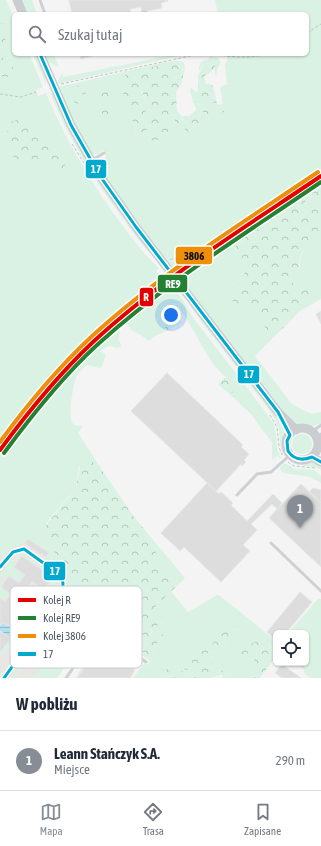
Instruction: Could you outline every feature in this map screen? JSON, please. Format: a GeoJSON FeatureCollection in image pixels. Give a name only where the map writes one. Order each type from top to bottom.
{"type":"FeatureCollection","features":[{"type":"Feature","properties":{"kind":"main road"},"geometry":{"type":"LineString","coordinates":[[17,0],[22,12]]}},
{"type":"Feature","properties":{"kind":"main road"},"geometry":{"type":"LineString","coordinates":[[41,56],[71,126],[108,188],[136,227],[167,263],[273,412],[293,432]]}},
{"type":"Feature","properties":{"kind":"main road"},"geometry":{"type":"LineString","coordinates":[[317,454],[303,460],[287,458],[286,445],[293,432],[305,429],[317,435],[317,454],[319,465]]}},
{"type":"Feature","properties":{"kind":"lane"},"geometry":{"type":"LineString","coordinates":[[40,0],[44,12]]}},
{"type":"Feature","properties":{"kind":"lane"},"geometry":{"type":"LineString","coordinates":[[91,161],[104,153]]}},
{"type":"Feature","properties":{"kind":"lane"},"geometry":{"type":"LineString","coordinates":[[317,435],[321,425]]}},
{"type":"Feature","properties":{"kind":"lane"},"geometry":{"type":"LineString","coordinates":[[237,495],[257,474],[271,472],[287,458]]}},
{"type":"Feature","properties":{"kind":"lane"},"geometry":{"type":"LineString","coordinates":[[270,543],[321,591]]}},
{"type":"Feature","properties":{"kind":"lane"},"geometry":{"type":"LineString","coordinates":[[0,567],[9,554],[14,550],[24,549],[60,575],[63,580],[64,586]]}},
{"type":"Feature","properties":{"kind":"lane"},"geometry":{"type":"LineString","coordinates":[[142,659],[146,662]]}},
{"type":"Feature","properties":{"kind":"lane"},"geometry":{"type":"LineString","coordinates":[[4,678],[11,668]]}},
{"type":"Feature","properties":{"kind":"lane"},"geometry":{"type":"LineString","coordinates":[[66,678],[73,668]]}},
{"type":"Feature","properties":{"kind":"path"},"geometry":{"type":"LineString","coordinates":[[309,32],[321,24]]}},
{"type":"Feature","properties":{"kind":"path"},"geometry":{"type":"LineString","coordinates":[[53,86],[189,56]]}},
{"type":"Feature","properties":{"kind":"path"},"geometry":{"type":"LineString","coordinates":[[224,56],[237,58],[252,56]]}},
{"type":"Feature","properties":{"kind":"path"},"geometry":{"type":"LineString","coordinates":[[0,94],[21,97],[36,92]]}},
{"type":"Feature","properties":{"kind":"path"},"geometry":{"type":"LineString","coordinates":[[167,263],[176,257]]}},
{"type":"Feature","properties":{"kind":"path"},"geometry":{"type":"LineString","coordinates":[[273,412],[280,447],[287,458],[294,466],[319,465]]}},
{"type":"Feature","properties":{"kind":"shaded area"},"geometry":{"type":"Polygon","coordinates":[[[29,502],[84,586],[10,586],[10,668],[57,668],[50,678],[0,678],[0,544],[29,502]]]}},
{"type":"Feature","properties":{"kind":"green space"},"geometry":{"type":"Polygon","coordinates":[[[0,0],[6,0],[12,14],[12,56],[30,56],[43,87],[36,90],[38,96],[46,93],[55,115],[89,176],[129,234],[149,259],[159,268],[156,271],[159,274],[164,275],[167,280],[120,317],[77,356],[37,400],[0,447],[0,0]]]}},
{"type":"Feature","properties":{"kind":"green space"},"geometry":{"type":"Polygon","coordinates":[[[20,0],[32,0],[36,12],[25,12],[20,0]]]}},
{"type":"Feature","properties":{"kind":"green space"},"geometry":{"type":"Polygon","coordinates":[[[215,0],[321,0],[321,172],[176,273],[168,262],[177,257],[168,261],[109,184],[99,165],[100,161],[106,157],[103,150],[98,154],[92,154],[77,131],[59,87],[161,63],[176,61],[183,62],[185,65],[185,70],[183,77],[183,67],[137,82],[124,94],[126,97],[125,102],[131,115],[136,134],[142,139],[147,134],[146,113],[139,89],[143,94],[150,114],[151,128],[149,141],[169,128],[169,117],[173,114],[176,116],[173,127],[176,131],[183,120],[182,116],[189,116],[190,133],[201,125],[198,111],[196,110],[193,101],[199,103],[203,115],[210,111],[208,102],[213,101],[213,107],[224,112],[220,87],[227,84],[225,64],[228,60],[226,56],[309,56],[309,12],[218,12],[215,0]],[[74,85],[78,103],[82,98],[80,95],[85,96],[74,85]]]}},
{"type":"Feature","properties":{"kind":"green space"},"geometry":{"type":"Polygon","coordinates":[[[0,23],[2,23],[6,36],[4,44],[0,44],[0,23]]]}},
{"type":"Feature","properties":{"kind":"green space"},"geometry":{"type":"Polygon","coordinates":[[[0,55],[13,67],[12,74],[8,77],[0,76],[0,55]]]}},
{"type":"Feature","properties":{"kind":"green space"},"geometry":{"type":"Polygon","coordinates":[[[34,56],[37,56],[46,78],[46,84],[34,56]]]}},
{"type":"Feature","properties":{"kind":"green space"},"geometry":{"type":"Polygon","coordinates":[[[44,56],[55,56],[59,67],[48,62],[44,56]]]}},
{"type":"Feature","properties":{"kind":"green space"},"geometry":{"type":"Polygon","coordinates":[[[167,56],[178,56],[57,84],[62,73],[63,77],[167,56]]]}},
{"type":"Feature","properties":{"kind":"green space"},"geometry":{"type":"Polygon","coordinates":[[[210,56],[218,58],[221,62],[217,69],[216,78],[215,66],[212,63],[204,64],[199,71],[199,66],[201,63],[210,56]]]}},
{"type":"Feature","properties":{"kind":"green space"},"geometry":{"type":"Polygon","coordinates":[[[182,64],[183,77],[176,93],[177,111],[182,118],[182,127],[176,131],[175,134],[171,135],[176,116],[173,114],[170,117],[168,136],[149,141],[150,128],[148,107],[140,89],[146,113],[147,134],[142,139],[136,134],[131,115],[125,102],[126,97],[122,92],[121,80],[127,74],[134,73],[136,74],[137,81],[140,73],[149,68],[182,64]]]}},
{"type":"Feature","properties":{"kind":"green space"},"geometry":{"type":"Polygon","coordinates":[[[204,64],[215,64],[214,69],[204,76],[206,84],[212,84],[217,105],[223,104],[224,112],[220,113],[213,107],[213,101],[209,103],[209,109],[217,115],[210,122],[205,118],[199,103],[193,101],[190,91],[191,88],[196,92],[198,91],[198,75],[204,64]]]}},
{"type":"Feature","properties":{"kind":"green space"},"geometry":{"type":"Polygon","coordinates":[[[103,83],[111,87],[109,103],[110,128],[104,120],[102,110],[99,88],[103,83]]]}},
{"type":"Feature","properties":{"kind":"green space"},"geometry":{"type":"Polygon","coordinates":[[[74,85],[84,87],[86,96],[81,94],[80,95],[83,98],[76,105],[69,90],[74,85]]]}},
{"type":"Feature","properties":{"kind":"green space"},"geometry":{"type":"Polygon","coordinates":[[[50,93],[53,94],[157,260],[135,236],[92,174],[65,127],[50,93]]]}},
{"type":"Feature","properties":{"kind":"green space"},"geometry":{"type":"Polygon","coordinates":[[[196,110],[198,110],[201,118],[201,125],[190,133],[186,131],[185,125],[188,118],[196,110]]]}},
{"type":"Feature","properties":{"kind":"green space"},"geometry":{"type":"Polygon","coordinates":[[[20,119],[33,134],[37,134],[38,138],[43,139],[44,135],[49,136],[49,148],[52,154],[59,157],[65,165],[63,170],[51,163],[39,159],[26,164],[14,160],[12,151],[4,141],[4,137],[6,132],[9,130],[7,123],[20,119]]]}},
{"type":"Feature","properties":{"kind":"green space"},"geometry":{"type":"Polygon","coordinates":[[[321,178],[321,187],[313,193],[311,202],[307,204],[304,198],[280,211],[277,215],[269,214],[321,178]]]}},
{"type":"Feature","properties":{"kind":"green space"},"geometry":{"type":"Polygon","coordinates":[[[321,187],[321,242],[308,246],[302,251],[298,273],[290,278],[293,283],[297,285],[307,284],[311,294],[305,305],[276,335],[270,335],[254,314],[236,304],[232,300],[246,267],[235,262],[236,237],[269,214],[277,215],[282,207],[301,196],[307,204],[311,202],[313,193],[321,187]]]}},
{"type":"Feature","properties":{"kind":"green space"},"geometry":{"type":"Polygon","coordinates":[[[236,237],[235,262],[246,267],[233,300],[254,314],[270,335],[276,335],[255,356],[292,404],[312,414],[321,412],[321,423],[312,427],[296,424],[272,399],[186,286],[195,279],[186,285],[179,276],[236,237]]]}},
{"type":"Feature","properties":{"kind":"green space"},"geometry":{"type":"Polygon","coordinates":[[[321,242],[321,299],[298,312],[310,297],[301,288],[293,283],[290,278],[300,267],[301,255],[304,250],[308,246],[321,242]]]}},
{"type":"Feature","properties":{"kind":"green space"},"geometry":{"type":"Polygon","coordinates":[[[170,283],[184,302],[191,315],[272,421],[275,429],[278,451],[281,458],[280,459],[278,456],[273,459],[275,462],[272,459],[272,442],[251,414],[238,402],[240,397],[232,392],[230,379],[223,375],[210,359],[183,314],[179,317],[175,315],[173,316],[165,328],[168,330],[155,336],[149,341],[131,330],[127,324],[119,329],[120,332],[118,339],[121,347],[116,348],[108,346],[101,351],[106,355],[101,368],[86,365],[77,376],[72,393],[72,422],[75,425],[83,426],[78,433],[102,470],[98,474],[79,466],[76,488],[43,529],[65,573],[78,586],[65,586],[63,575],[59,570],[45,560],[48,553],[28,539],[23,544],[10,549],[3,556],[0,554],[0,454],[45,395],[85,353],[125,317],[170,283]]]}},
{"type":"Feature","properties":{"kind":"green space"},"geometry":{"type":"Polygon","coordinates":[[[170,296],[175,308],[173,311],[168,312],[160,305],[160,300],[170,296]]]}},
{"type":"Feature","properties":{"kind":"green space"},"geometry":{"type":"Polygon","coordinates":[[[188,302],[271,408],[284,430],[283,455],[279,430],[274,418],[188,302]]]}},
{"type":"Feature","properties":{"kind":"green space"},"geometry":{"type":"Polygon","coordinates":[[[175,315],[179,317],[181,322],[168,330],[165,328],[165,325],[175,315]]]}},
{"type":"Feature","properties":{"kind":"green space"},"geometry":{"type":"Polygon","coordinates":[[[226,377],[230,379],[234,385],[232,392],[240,397],[238,402],[218,384],[226,377]]]}},
{"type":"Feature","properties":{"kind":"green space"},"geometry":{"type":"Polygon","coordinates":[[[298,434],[306,434],[312,440],[312,448],[306,454],[298,454],[292,448],[292,440],[298,434]]]}},
{"type":"Feature","properties":{"kind":"green space"},"geometry":{"type":"Polygon","coordinates":[[[289,461],[300,463],[311,462],[321,466],[321,470],[296,464],[289,461]]]}},
{"type":"Feature","properties":{"kind":"green space"},"geometry":{"type":"Polygon","coordinates":[[[81,462],[93,462],[96,467],[96,473],[98,474],[102,470],[132,514],[148,534],[162,567],[169,578],[180,583],[155,607],[158,615],[161,615],[162,618],[158,625],[152,628],[152,637],[161,634],[165,636],[156,644],[153,655],[148,656],[142,652],[142,586],[78,586],[65,573],[43,529],[76,488],[81,462]]]}},
{"type":"Feature","properties":{"kind":"green space"},"geometry":{"type":"Polygon","coordinates":[[[285,463],[295,469],[314,470],[321,476],[321,483],[310,477],[283,473],[279,468],[285,463]]]}},
{"type":"Feature","properties":{"kind":"green space"},"geometry":{"type":"Polygon","coordinates":[[[148,534],[185,578],[180,583],[169,578],[161,567],[148,534]]]}},
{"type":"Feature","properties":{"kind":"green space"},"geometry":{"type":"Polygon","coordinates":[[[17,553],[23,554],[36,563],[35,565],[22,555],[19,559],[13,556],[17,553]]]}},
{"type":"Feature","properties":{"kind":"green space"},"geometry":{"type":"Polygon","coordinates":[[[11,559],[16,563],[13,568],[23,575],[19,582],[9,575],[5,579],[0,575],[11,559]]]}},
{"type":"Feature","properties":{"kind":"green space"},"geometry":{"type":"Polygon","coordinates":[[[38,564],[56,577],[57,580],[53,586],[47,586],[53,577],[37,566],[38,564]]]}},
{"type":"Feature","properties":{"kind":"green space"},"geometry":{"type":"Polygon","coordinates":[[[0,580],[3,582],[0,587],[0,580]]]}},
{"type":"Feature","properties":{"kind":"green space"},"geometry":{"type":"Polygon","coordinates":[[[0,587],[10,594],[6,600],[0,596],[0,587]]]}},
{"type":"Feature","properties":{"kind":"green space"},"geometry":{"type":"Polygon","coordinates":[[[171,591],[188,612],[219,595],[273,639],[273,648],[268,644],[262,649],[261,659],[255,658],[256,666],[250,671],[254,675],[252,678],[231,678],[230,674],[208,667],[207,661],[209,652],[215,653],[221,642],[226,643],[241,635],[243,624],[229,636],[216,640],[209,648],[191,658],[193,667],[189,663],[185,670],[190,671],[190,678],[188,674],[175,668],[171,671],[163,672],[170,678],[133,678],[140,668],[142,668],[144,663],[147,665],[150,661],[142,655],[142,643],[154,653],[156,644],[163,639],[161,634],[152,637],[152,628],[158,616],[155,607],[171,591]]]}},
{"type":"Feature","properties":{"kind":"green space"},"geometry":{"type":"Polygon","coordinates":[[[318,599],[321,599],[321,678],[310,678],[304,673],[304,670],[301,666],[309,666],[309,630],[291,630],[318,599]]]}},
{"type":"Feature","properties":{"kind":"green space"},"geometry":{"type":"Polygon","coordinates":[[[243,624],[241,635],[237,637],[236,641],[229,643],[221,642],[215,653],[209,652],[207,654],[207,658],[212,662],[212,665],[209,667],[230,674],[231,678],[222,678],[223,676],[221,675],[211,678],[170,678],[163,672],[165,670],[175,668],[188,674],[190,677],[190,671],[181,668],[181,664],[186,661],[193,666],[191,658],[193,649],[207,649],[216,640],[220,631],[227,629],[229,636],[231,630],[243,624]]]}},
{"type":"Feature","properties":{"kind":"green space"},"geometry":{"type":"Polygon","coordinates":[[[10,638],[10,647],[4,655],[0,653],[10,638]]]}},
{"type":"Feature","properties":{"kind":"green space"},"geometry":{"type":"Polygon","coordinates":[[[258,641],[259,648],[253,649],[246,655],[238,656],[244,649],[258,641]]]}},
{"type":"Feature","properties":{"kind":"green space"},"geometry":{"type":"Polygon","coordinates":[[[267,644],[273,649],[273,660],[260,678],[252,678],[254,675],[250,671],[252,667],[255,666],[255,658],[261,659],[261,651],[267,644]]]}},
{"type":"Feature","properties":{"kind":"green space"},"geometry":{"type":"Polygon","coordinates":[[[19,668],[22,668],[15,678],[12,678],[19,668]]]}},
{"type":"Feature","properties":{"kind":"green space"},"geometry":{"type":"Polygon","coordinates":[[[40,668],[64,668],[57,678],[33,678],[40,668]]]}},
{"type":"Feature","properties":{"kind":"green space"},"geometry":{"type":"Polygon","coordinates":[[[82,668],[84,668],[77,678],[75,678],[82,668]]]}},
{"type":"Feature","properties":{"kind":"water"},"geometry":{"type":"Polygon","coordinates":[[[3,623],[8,626],[10,623],[10,637],[0,631],[0,626],[3,623]]]}},
{"type":"Feature","properties":{"kind":"building"},"geometry":{"type":"Polygon","coordinates":[[[69,0],[168,0],[161,3],[162,8],[142,12],[141,7],[130,9],[131,12],[72,12],[69,0]]]}},
{"type":"Feature","properties":{"kind":"building"},"geometry":{"type":"Polygon","coordinates":[[[80,56],[92,56],[81,59],[80,56]]]}},
{"type":"Feature","properties":{"kind":"building"},"geometry":{"type":"Polygon","coordinates":[[[321,311],[321,324],[316,314],[321,311]]]}},
{"type":"Feature","properties":{"kind":"building"},"geometry":{"type":"Polygon","coordinates":[[[167,373],[243,445],[241,447],[249,454],[244,460],[246,462],[242,466],[241,464],[216,491],[131,411],[167,373]]]}},
{"type":"Feature","properties":{"kind":"building"},"geometry":{"type":"Polygon","coordinates":[[[207,483],[219,494],[221,492],[233,503],[231,505],[247,521],[273,494],[282,503],[277,509],[272,504],[251,524],[257,530],[243,545],[250,551],[221,582],[184,547],[180,551],[161,533],[207,483]]]}},
{"type":"Feature","properties":{"kind":"building"},"geometry":{"type":"Polygon","coordinates":[[[301,484],[321,503],[321,567],[269,518],[301,484]]]}},
{"type":"Feature","properties":{"kind":"building"},"geometry":{"type":"Polygon","coordinates":[[[313,488],[321,490],[321,503],[309,492],[313,488]]]}},
{"type":"Feature","properties":{"kind":"building"},"geometry":{"type":"Polygon","coordinates":[[[28,539],[49,553],[46,557],[25,543],[28,539]]]}},
{"type":"Feature","properties":{"kind":"building"},"geometry":{"type":"Polygon","coordinates":[[[22,556],[53,578],[46,586],[40,586],[32,581],[28,586],[10,586],[10,593],[1,587],[9,576],[19,583],[25,575],[14,567],[22,556]]]}},
{"type":"Feature","properties":{"kind":"building"},"geometry":{"type":"Polygon","coordinates":[[[300,592],[312,602],[289,630],[273,630],[273,637],[267,632],[300,592]]]}},
{"type":"Feature","properties":{"kind":"building"},"geometry":{"type":"Polygon","coordinates":[[[10,595],[10,623],[8,626],[3,623],[0,626],[0,598],[5,602],[10,595]]]}},
{"type":"Feature","properties":{"kind":"building"},"geometry":{"type":"Polygon","coordinates":[[[0,631],[10,637],[10,639],[1,651],[0,631]]]}},
{"type":"Feature","properties":{"kind":"building"},"geometry":{"type":"Polygon","coordinates":[[[281,666],[284,666],[301,678],[282,678],[275,673],[281,666]]]}},
{"type":"Feature","properties":{"kind":"building"},"geometry":{"type":"Polygon","coordinates":[[[84,668],[132,668],[135,670],[130,678],[77,678],[84,668]]]}},
{"type":"Feature","properties":{"kind":"rail line","name":"3806"},"geometry":{"type":"LineString","coordinates":[[0,442],[31,401],[54,375],[77,350],[116,315],[143,293],[201,251],[318,172]]}},
{"type":"Feature","properties":{"kind":"rail line","name":"R"},"geometry":{"type":"LineString","coordinates":[[0,450],[56,381],[93,342],[119,319],[146,297],[204,255],[321,176]]}},
{"type":"Feature","properties":{"kind":"rail line","name":"RE9"},"geometry":{"type":"LineString","coordinates":[[4,453],[60,383],[84,357],[123,322],[206,260],[321,182]]}},
{"type":"Feature","properties":{"kind":"transit line","name":"17"},"geometry":{"type":"LineString","coordinates":[[41,56],[71,125],[100,176],[136,227],[278,412],[290,435],[287,441],[288,451],[290,454],[298,459],[312,457],[321,462]]}},
{"type":"Feature","properties":{"kind":"transit line","name":"17"},"geometry":{"type":"LineString","coordinates":[[0,567],[13,552],[24,549],[60,575],[63,586]]}},
{"type":"Feature","properties":{"kind":"transit line","name":"17"},"geometry":{"type":"LineString","coordinates":[[4,678],[11,668]]}},
{"type":"Feature","properties":{"kind":"place","name":"Leann Stańczyk S.A."},"geometry":{"type":"Point","coordinates":[300,528]}}]}
